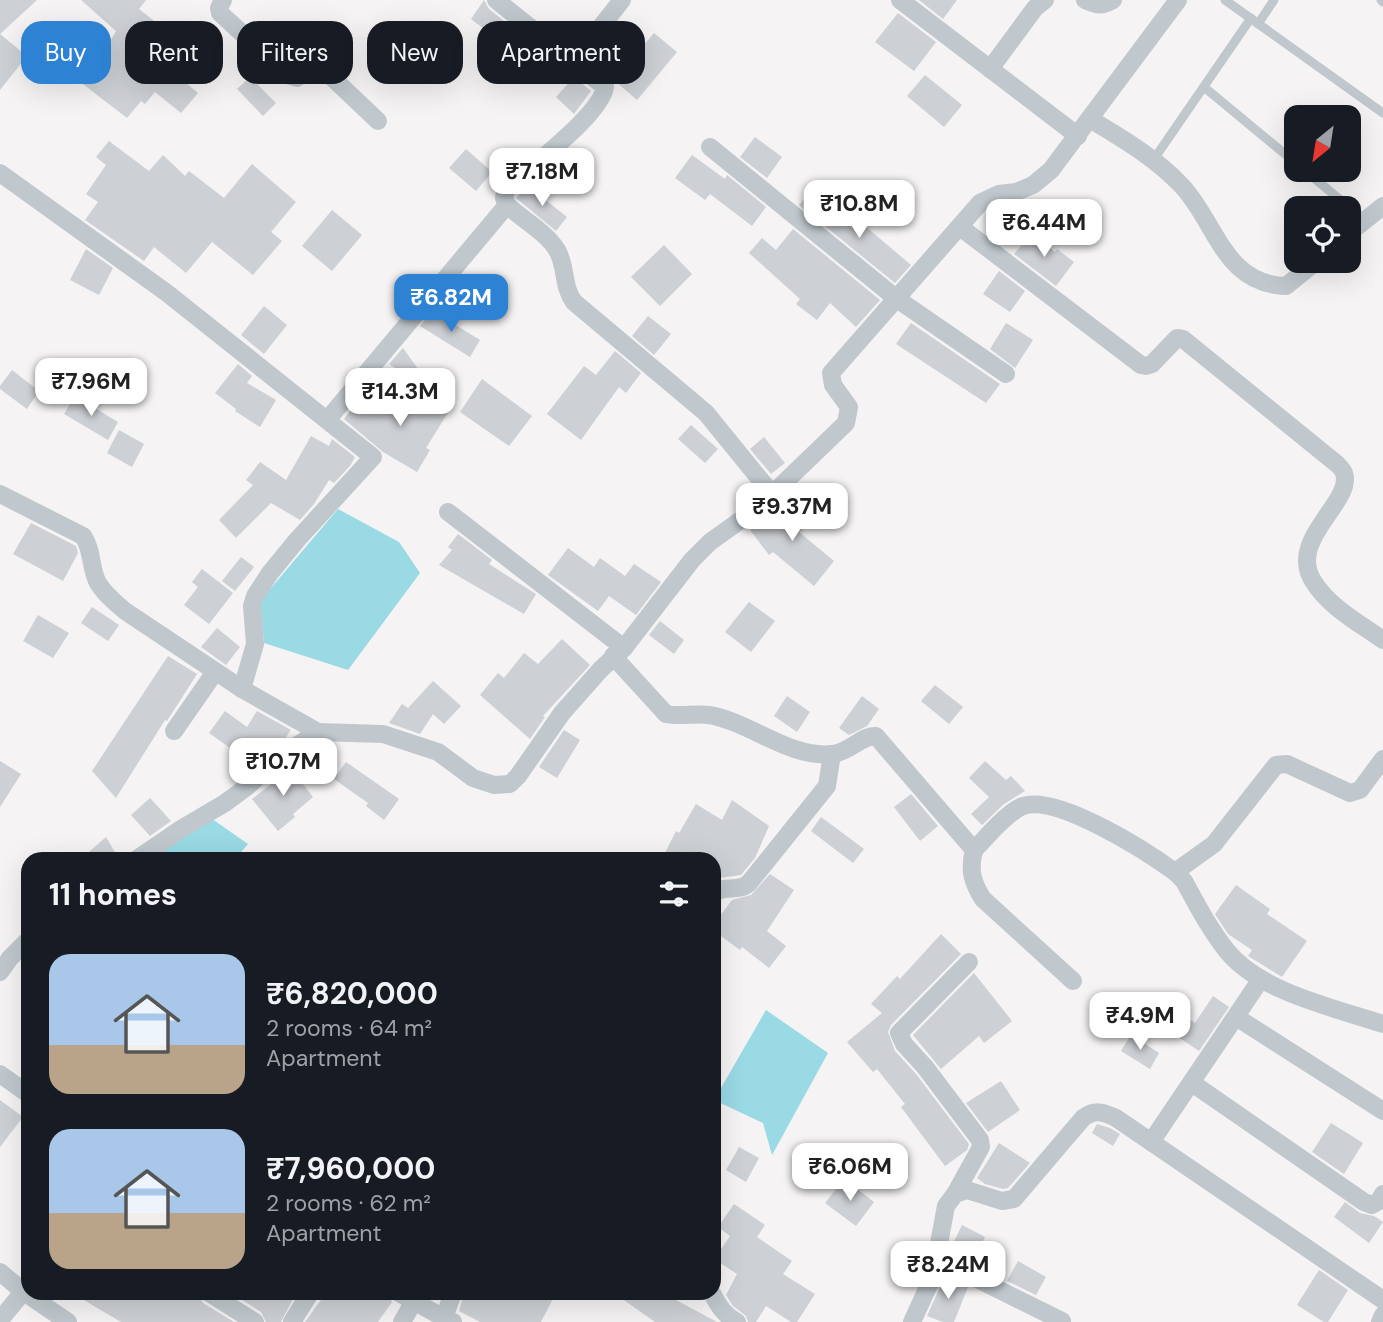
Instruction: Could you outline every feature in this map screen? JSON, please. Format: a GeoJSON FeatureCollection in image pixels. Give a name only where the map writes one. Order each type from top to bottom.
{"type":"FeatureCollection","features":[{"type":"Feature","properties":{"kind":"street"},"geometry":{"type":"LineString","coordinates":[[223,0],[220,13],[287,75],[297,78],[311,66],[320,66],[378,121]]}},
{"type":"Feature","properties":{"kind":"street"},"geometry":{"type":"LineString","coordinates":[[496,0],[523,21]]}},
{"type":"Feature","properties":{"kind":"street"},"geometry":{"type":"LineString","coordinates":[[605,21],[622,0]]}},
{"type":"Feature","properties":{"kind":"street"},"geometry":{"type":"LineString","coordinates":[[900,0],[1077,136]]}},
{"type":"Feature","properties":{"kind":"street"},"geometry":{"type":"LineString","coordinates":[[990,69],[1035,8],[1045,0]]}},
{"type":"Feature","properties":{"kind":"street"},"geometry":{"type":"LineString","coordinates":[[1084,0],[1096,6],[1113,0]]}},
{"type":"Feature","properties":{"kind":"street"},"geometry":{"type":"LineString","coordinates":[[0,495],[83,536],[88,543],[97,582],[109,597],[145,626],[242,689],[318,733],[383,734],[438,752],[473,778],[494,785],[510,784],[562,713],[619,652],[692,560],[710,542],[759,507],[846,423],[849,407],[833,385],[831,373],[980,203],[999,194],[1016,192],[1033,185],[1051,170],[1178,0]]}},
{"type":"Feature","properties":{"kind":"street"},"geometry":{"type":"LineString","coordinates":[[602,84],[606,91],[584,119],[506,190],[504,198],[508,205],[558,251],[568,293],[574,302],[706,413],[772,494]]}},
{"type":"Feature","properties":{"kind":"street"},"geometry":{"type":"LineString","coordinates":[[1090,119],[1154,159],[1200,209],[1222,250],[1252,278],[1270,286],[1286,286],[1302,273]]}},
{"type":"Feature","properties":{"kind":"street"},"geometry":{"type":"LineString","coordinates":[[710,147],[897,299],[1006,374]]}},
{"type":"Feature","properties":{"kind":"street"},"geometry":{"type":"LineString","coordinates":[[0,173],[167,293],[373,457],[297,540],[255,596],[252,606],[255,644],[242,689]]}},
{"type":"Feature","properties":{"kind":"street"},"geometry":{"type":"LineString","coordinates":[[328,419],[508,205]]}},
{"type":"Feature","properties":{"kind":"street"},"geometry":{"type":"LineString","coordinates":[[1361,223],[1383,206]]}},
{"type":"Feature","properties":{"kind":"street"},"geometry":{"type":"LineString","coordinates":[[960,227],[1141,365],[1152,364],[1177,338],[1183,339],[1338,464],[1344,474],[1344,485],[1308,547],[1306,563],[1313,581],[1333,604],[1383,640]]}},
{"type":"Feature","properties":{"kind":"street"},"geometry":{"type":"LineString","coordinates":[[448,512],[619,652],[666,713],[677,716],[707,715],[727,720],[782,744],[810,752],[832,754],[850,750],[869,735],[876,736],[974,850]]}},
{"type":"Feature","properties":{"kind":"street"},"geometry":{"type":"LineString","coordinates":[[174,731],[215,672]]}},
{"type":"Feature","properties":{"kind":"street"},"geometry":{"type":"LineString","coordinates":[[147,852],[225,803],[280,756],[318,733]]}},
{"type":"Feature","properties":{"kind":"street"},"geometry":{"type":"LineString","coordinates":[[721,889],[739,889],[749,883],[827,786],[832,754]]}},
{"type":"Feature","properties":{"kind":"street"},"geometry":{"type":"LineString","coordinates":[[1175,872],[1214,844],[1276,765],[1287,764],[1350,793],[1360,790],[1383,759]]}},
{"type":"Feature","properties":{"kind":"street"},"geometry":{"type":"LineString","coordinates":[[1073,981],[983,900],[974,885],[970,867],[974,850],[1022,806],[1045,804],[1074,813],[1175,872],[1184,881],[1228,953],[1261,979],[1286,991],[1383,1024]]}},
{"type":"Feature","properties":{"kind":"street"},"geometry":{"type":"LineString","coordinates":[[0,972],[21,947]]}},
{"type":"Feature","properties":{"kind":"street"},"geometry":{"type":"LineString","coordinates":[[912,1322],[933,1276],[946,1206],[981,1147],[980,1140],[925,1067],[904,1044],[899,1033],[969,962]]}},
{"type":"Feature","properties":{"kind":"street"},"geometry":{"type":"LineString","coordinates":[[1151,1142],[1261,979]]}},
{"type":"Feature","properties":{"kind":"street"},"geometry":{"type":"LineString","coordinates":[[1236,1017],[1383,1111]]}},
{"type":"Feature","properties":{"kind":"street"},"geometry":{"type":"LineString","coordinates":[[0,1074],[21,1089]]}},
{"type":"Feature","properties":{"kind":"street"},"geometry":{"type":"LineString","coordinates":[[1192,1083],[1364,1202],[1372,1205],[1383,1194]]}},
{"type":"Feature","properties":{"kind":"street"},"geometry":{"type":"LineString","coordinates":[[955,1194],[967,1190],[1002,1201],[1014,1199],[1083,1118],[1092,1112],[1104,1112],[1383,1300]]}},
{"type":"Feature","properties":{"kind":"street"},"geometry":{"type":"LineString","coordinates":[[937,1259],[1062,1321]]}},
{"type":"Feature","properties":{"kind":"street"},"geometry":{"type":"LineString","coordinates":[[0,1272],[21,1286]]}},
{"type":"Feature","properties":{"kind":"street"},"geometry":{"type":"LineString","coordinates":[[0,1320],[21,1295]]}},
{"type":"Feature","properties":{"kind":"street"},"geometry":{"type":"LineString","coordinates":[[40,1300],[68,1322]]}},
{"type":"Feature","properties":{"kind":"street"},"geometry":{"type":"LineString","coordinates":[[220,1300],[255,1322]]}},
{"type":"Feature","properties":{"kind":"street"},"geometry":{"type":"LineString","coordinates":[[292,1322],[306,1300]]}},
{"type":"Feature","properties":{"kind":"street"},"geometry":{"type":"LineString","coordinates":[[402,1322],[406,1300]]}},
{"type":"Feature","properties":{"kind":"street"},"geometry":{"type":"LineString","coordinates":[[412,1300],[449,1320],[452,1300]]}},
{"type":"Feature","properties":{"kind":"street"},"geometry":{"type":"LineString","coordinates":[[715,1300],[718,1306],[737,1322]]}},
{"type":"Feature","properties":{"kind":"street"},"geometry":{"type":"LineString","coordinates":[[1380,1322],[1383,1315]]}},
{"type":"Feature","properties":{"kind":"lane"},"geometry":{"type":"LineString","coordinates":[[1225,0],[1383,113]]}},
{"type":"Feature","properties":{"kind":"lane"},"geometry":{"type":"LineString","coordinates":[[1154,159],[1204,87],[1254,21],[1274,0]]}},
{"type":"Feature","properties":{"kind":"lane"},"geometry":{"type":"LineString","coordinates":[[1204,87],[1284,153]]}},
{"type":"Feature","properties":{"kind":"lane"},"geometry":{"type":"LineString","coordinates":[[1319,182],[1365,220]]}},
{"type":"Feature","properties":{"kind":"water"},"geometry":{"type":"Polygon","coordinates":[[[338,509],[399,542],[420,573],[348,670],[264,643],[260,601],[338,509]]]}},
{"type":"Feature","properties":{"kind":"water"},"geometry":{"type":"Polygon","coordinates":[[[205,814],[248,844],[241,852],[163,852],[205,814]]]}},
{"type":"Feature","properties":{"kind":"water"},"geometry":{"type":"Polygon","coordinates":[[[766,1010],[828,1053],[772,1155],[763,1123],[721,1103],[721,1088],[766,1010]]]}},
{"type":"Feature","properties":{"kind":"building"},"geometry":{"type":"Polygon","coordinates":[[[0,0],[37,0],[0,34],[0,0]]]}},
{"type":"Feature","properties":{"kind":"building"},"geometry":{"type":"Polygon","coordinates":[[[81,0],[146,0],[139,9],[154,21],[125,21],[125,84],[187,84],[198,93],[181,113],[155,92],[145,104],[141,101],[127,118],[83,84],[111,84],[111,40],[116,31],[111,27],[111,21],[105,21],[81,0]]]}},
{"type":"Feature","properties":{"kind":"building"},"geometry":{"type":"Polygon","coordinates":[[[484,0],[489,9],[504,21],[477,21],[477,24],[471,19],[484,0]]]}},
{"type":"Feature","properties":{"kind":"building"},"geometry":{"type":"Polygon","coordinates":[[[919,0],[957,0],[943,19],[919,0]]]}},
{"type":"Feature","properties":{"kind":"building"},"geometry":{"type":"Polygon","coordinates":[[[898,13],[936,42],[914,71],[875,42],[898,13]]]}},
{"type":"Feature","properties":{"kind":"building"},"geometry":{"type":"Polygon","coordinates":[[[654,33],[677,52],[637,100],[619,84],[645,84],[645,44],[654,33]]]}},
{"type":"Feature","properties":{"kind":"building"},"geometry":{"type":"Polygon","coordinates":[[[0,34],[21,51],[21,64],[0,90],[0,34]]]}},
{"type":"Feature","properties":{"kind":"building"},"geometry":{"type":"Polygon","coordinates":[[[925,75],[962,105],[944,127],[907,96],[925,75]]]}},
{"type":"Feature","properties":{"kind":"building"},"geometry":{"type":"Polygon","coordinates":[[[242,84],[257,84],[276,103],[263,116],[237,89],[242,84]]]}},
{"type":"Feature","properties":{"kind":"building"},"geometry":{"type":"Polygon","coordinates":[[[568,84],[582,84],[591,91],[574,114],[556,97],[568,84]]]}},
{"type":"Feature","properties":{"kind":"building"},"geometry":{"type":"Polygon","coordinates":[[[755,137],[782,157],[767,178],[740,157],[755,137]]]}},
{"type":"Feature","properties":{"kind":"building"},"geometry":{"type":"Polygon","coordinates":[[[109,141],[149,171],[163,155],[185,176],[189,171],[224,198],[252,164],[296,202],[271,232],[282,241],[253,275],[212,242],[186,273],[154,247],[144,261],[85,220],[98,202],[86,194],[106,165],[96,157],[109,141]]]}},
{"type":"Feature","properties":{"kind":"building"},"geometry":{"type":"Polygon","coordinates":[[[466,149],[492,172],[476,191],[449,168],[466,149]]]}},
{"type":"Feature","properties":{"kind":"building"},"geometry":{"type":"Polygon","coordinates":[[[692,155],[725,179],[727,175],[766,207],[752,226],[710,194],[705,200],[675,178],[692,155]]]}},
{"type":"Feature","properties":{"kind":"building"},"geometry":{"type":"Polygon","coordinates":[[[528,186],[567,217],[556,231],[516,198],[528,186]]]}},
{"type":"Feature","properties":{"kind":"building"},"geometry":{"type":"Polygon","coordinates":[[[809,193],[860,232],[865,226],[911,265],[895,283],[799,205],[809,193]]]}},
{"type":"Feature","properties":{"kind":"building"},"geometry":{"type":"Polygon","coordinates":[[[332,210],[362,235],[332,271],[302,246],[332,210]]]}},
{"type":"Feature","properties":{"kind":"building"},"geometry":{"type":"Polygon","coordinates":[[[793,229],[880,300],[856,327],[830,303],[817,320],[796,304],[800,299],[749,253],[762,238],[776,250],[793,229]]]}},
{"type":"Feature","properties":{"kind":"building"},"geometry":{"type":"Polygon","coordinates":[[[1032,233],[1055,252],[1057,249],[1074,262],[1056,286],[1014,254],[1032,233]]]}},
{"type":"Feature","properties":{"kind":"building"},"geometry":{"type":"Polygon","coordinates":[[[664,245],[692,274],[660,306],[631,277],[664,245]]]}},
{"type":"Feature","properties":{"kind":"building"},"geometry":{"type":"Polygon","coordinates":[[[86,249],[113,268],[99,295],[70,280],[86,249]]]}},
{"type":"Feature","properties":{"kind":"building"},"geometry":{"type":"Polygon","coordinates":[[[999,271],[1025,291],[1010,312],[983,294],[999,271]]]}},
{"type":"Feature","properties":{"kind":"building"},"geometry":{"type":"Polygon","coordinates":[[[264,306],[287,325],[264,354],[241,335],[264,306]]]}},
{"type":"Feature","properties":{"kind":"building"},"geometry":{"type":"Polygon","coordinates":[[[433,311],[480,340],[470,357],[420,326],[433,311]]]}},
{"type":"Feature","properties":{"kind":"building"},"geometry":{"type":"Polygon","coordinates":[[[648,316],[671,334],[654,355],[632,336],[648,316]]]}},
{"type":"Feature","properties":{"kind":"building"},"geometry":{"type":"Polygon","coordinates":[[[911,323],[1000,384],[986,403],[896,344],[911,323]]]}},
{"type":"Feature","properties":{"kind":"building"},"geometry":{"type":"Polygon","coordinates":[[[1006,323],[1033,340],[1015,368],[990,349],[1006,323]]]}},
{"type":"Feature","properties":{"kind":"building"},"geometry":{"type":"Polygon","coordinates":[[[403,348],[435,393],[434,394],[389,364],[403,348]]]}},
{"type":"Feature","properties":{"kind":"building"},"geometry":{"type":"Polygon","coordinates":[[[615,351],[641,373],[626,393],[619,387],[581,440],[547,414],[584,366],[596,375],[615,351]]]}},
{"type":"Feature","properties":{"kind":"building"},"geometry":{"type":"Polygon","coordinates":[[[238,364],[252,376],[247,383],[276,400],[260,427],[235,411],[236,409],[215,393],[238,364]]]}},
{"type":"Feature","properties":{"kind":"building"},"geometry":{"type":"Polygon","coordinates":[[[12,370],[39,391],[27,409],[0,389],[12,370]]]}},
{"type":"Feature","properties":{"kind":"building"},"geometry":{"type":"Polygon","coordinates":[[[482,379],[532,416],[509,446],[460,412],[482,379]]]}},
{"type":"Feature","properties":{"kind":"building"},"geometry":{"type":"Polygon","coordinates":[[[419,391],[449,411],[426,448],[430,450],[417,472],[383,452],[344,419],[361,397],[401,419],[419,391]]]}},
{"type":"Feature","properties":{"kind":"building"},"geometry":{"type":"Polygon","coordinates":[[[75,396],[118,422],[108,440],[64,414],[75,396]]]}},
{"type":"Feature","properties":{"kind":"building"},"geometry":{"type":"Polygon","coordinates":[[[691,425],[718,449],[705,463],[678,439],[691,425]]]}},
{"type":"Feature","properties":{"kind":"building"},"geometry":{"type":"Polygon","coordinates":[[[119,430],[144,444],[132,467],[107,453],[119,430]]]}},
{"type":"Feature","properties":{"kind":"building"},"geometry":{"type":"Polygon","coordinates":[[[311,436],[329,446],[332,439],[355,457],[350,466],[334,483],[329,480],[300,520],[271,503],[236,538],[219,520],[253,485],[246,480],[260,462],[286,480],[311,436]]]}},
{"type":"Feature","properties":{"kind":"building"},"geometry":{"type":"Polygon","coordinates":[[[764,437],[785,463],[771,474],[750,449],[764,437]]]}},
{"type":"Feature","properties":{"kind":"building"},"geometry":{"type":"Polygon","coordinates":[[[788,501],[807,526],[799,532],[834,561],[814,586],[773,552],[769,555],[750,530],[788,501]]]}},
{"type":"Feature","properties":{"kind":"building"},"geometry":{"type":"Polygon","coordinates":[[[31,523],[76,546],[78,553],[63,581],[13,554],[31,523]]]}},
{"type":"Feature","properties":{"kind":"building"},"geometry":{"type":"Polygon","coordinates":[[[458,534],[492,560],[489,564],[536,594],[524,614],[439,565],[452,550],[448,547],[458,534]]]}},
{"type":"Feature","properties":{"kind":"building"},"geometry":{"type":"Polygon","coordinates":[[[568,548],[594,567],[600,558],[625,576],[634,564],[661,582],[636,615],[609,596],[598,611],[548,575],[568,548]]]}},
{"type":"Feature","properties":{"kind":"building"},"geometry":{"type":"Polygon","coordinates":[[[241,557],[254,567],[235,591],[222,581],[241,557]]]}},
{"type":"Feature","properties":{"kind":"building"},"geometry":{"type":"Polygon","coordinates":[[[202,569],[233,593],[209,624],[184,605],[198,587],[192,582],[202,569]]]}},
{"type":"Feature","properties":{"kind":"building"},"geometry":{"type":"Polygon","coordinates":[[[749,602],[775,621],[751,652],[725,632],[749,602]]]}},
{"type":"Feature","properties":{"kind":"building"},"geometry":{"type":"Polygon","coordinates":[[[92,607],[119,625],[108,641],[81,623],[92,607]]]}},
{"type":"Feature","properties":{"kind":"building"},"geometry":{"type":"Polygon","coordinates":[[[38,615],[69,633],[53,658],[23,641],[38,615]]]}},
{"type":"Feature","properties":{"kind":"building"},"geometry":{"type":"Polygon","coordinates":[[[660,621],[684,640],[674,654],[649,635],[660,621]]]}},
{"type":"Feature","properties":{"kind":"building"},"geometry":{"type":"Polygon","coordinates":[[[217,628],[240,647],[226,665],[201,647],[217,628]]]}},
{"type":"Feature","properties":{"kind":"building"},"geometry":{"type":"Polygon","coordinates":[[[562,639],[590,665],[543,716],[545,717],[530,739],[480,695],[498,673],[504,678],[524,653],[538,664],[562,639]]]}},
{"type":"Feature","properties":{"kind":"building"},"geometry":{"type":"Polygon","coordinates":[[[168,656],[197,674],[116,798],[92,771],[168,656]]]}},
{"type":"Feature","properties":{"kind":"building"},"geometry":{"type":"Polygon","coordinates":[[[433,681],[461,706],[444,724],[433,714],[420,734],[389,723],[402,704],[408,708],[433,681]]]}},
{"type":"Feature","properties":{"kind":"building"},"geometry":{"type":"Polygon","coordinates":[[[935,685],[963,707],[949,724],[921,701],[935,685]]]}},
{"type":"Feature","properties":{"kind":"building"},"geometry":{"type":"Polygon","coordinates":[[[787,696],[810,712],[797,732],[774,716],[787,696]]]}},
{"type":"Feature","properties":{"kind":"building"},"geometry":{"type":"Polygon","coordinates":[[[862,696],[879,709],[867,726],[849,735],[839,728],[862,696]]]}},
{"type":"Feature","properties":{"kind":"building"},"geometry":{"type":"Polygon","coordinates":[[[225,711],[247,727],[257,711],[291,730],[284,740],[254,765],[209,733],[225,711]]]}},
{"type":"Feature","properties":{"kind":"building"},"geometry":{"type":"Polygon","coordinates":[[[564,730],[580,740],[557,778],[539,767],[564,730]]]}},
{"type":"Feature","properties":{"kind":"building"},"geometry":{"type":"Polygon","coordinates":[[[0,761],[21,774],[0,807],[0,761]]]}},
{"type":"Feature","properties":{"kind":"building"},"geometry":{"type":"Polygon","coordinates":[[[985,761],[1006,780],[1011,776],[1025,791],[1004,804],[982,825],[971,814],[989,797],[969,778],[985,761]]]}},
{"type":"Feature","properties":{"kind":"building"},"geometry":{"type":"Polygon","coordinates":[[[346,762],[399,799],[384,820],[366,806],[368,803],[334,779],[346,762]]]}},
{"type":"Feature","properties":{"kind":"building"},"geometry":{"type":"Polygon","coordinates":[[[288,765],[313,797],[278,831],[252,799],[275,781],[272,779],[288,765]]]}},
{"type":"Feature","properties":{"kind":"building"},"geometry":{"type":"Polygon","coordinates":[[[911,794],[938,826],[920,841],[894,807],[911,794]]]}},
{"type":"Feature","properties":{"kind":"building"},"geometry":{"type":"Polygon","coordinates":[[[150,798],[171,821],[150,836],[131,815],[150,798]]]}},
{"type":"Feature","properties":{"kind":"building"},"geometry":{"type":"Polygon","coordinates":[[[732,800],[769,826],[755,858],[741,875],[721,878],[721,852],[666,852],[676,831],[679,833],[696,804],[722,820],[732,800]]]}},
{"type":"Feature","properties":{"kind":"building"},"geometry":{"type":"Polygon","coordinates":[[[821,817],[864,849],[853,863],[811,831],[821,817]]]}},
{"type":"Feature","properties":{"kind":"building"},"geometry":{"type":"Polygon","coordinates":[[[106,837],[115,852],[89,852],[106,837]]]}},
{"type":"Feature","properties":{"kind":"building"},"geometry":{"type":"Polygon","coordinates":[[[770,874],[794,890],[767,931],[786,946],[769,968],[742,947],[740,950],[721,936],[721,915],[732,900],[751,895],[770,874]]]}},
{"type":"Feature","properties":{"kind":"building"},"geometry":{"type":"Polygon","coordinates":[[[1236,885],[1270,909],[1267,914],[1307,941],[1282,977],[1248,956],[1252,950],[1228,934],[1215,914],[1236,885]]]}},
{"type":"Feature","properties":{"kind":"building"},"geometry":{"type":"Polygon","coordinates":[[[941,934],[961,954],[891,1025],[888,1032],[895,1051],[916,1074],[969,1144],[967,1150],[945,1166],[901,1107],[905,1104],[877,1069],[873,1072],[847,1042],[882,1013],[871,1004],[897,976],[900,979],[941,934]]]}},
{"type":"Feature","properties":{"kind":"building"},"geometry":{"type":"Polygon","coordinates":[[[974,973],[1012,1021],[984,1043],[979,1036],[941,1069],[913,1035],[974,973]]]}},
{"type":"Feature","properties":{"kind":"building"},"geometry":{"type":"Polygon","coordinates":[[[1213,996],[1229,1007],[1199,1051],[1172,1033],[1184,1016],[1195,1023],[1213,996]]]}},
{"type":"Feature","properties":{"kind":"building"},"geometry":{"type":"Polygon","coordinates":[[[1131,1035],[1159,1053],[1150,1069],[1121,1051],[1131,1035]]]}},
{"type":"Feature","properties":{"kind":"building"},"geometry":{"type":"Polygon","coordinates":[[[1001,1081],[1020,1110],[988,1132],[966,1103],[1001,1081]]]}},
{"type":"Feature","properties":{"kind":"building"},"geometry":{"type":"Polygon","coordinates":[[[0,1100],[21,1116],[21,1120],[0,1147],[0,1100]]]}},
{"type":"Feature","properties":{"kind":"building"},"geometry":{"type":"Polygon","coordinates":[[[1331,1123],[1363,1143],[1344,1174],[1312,1152],[1331,1123]]]}},
{"type":"Feature","properties":{"kind":"building"},"geometry":{"type":"Polygon","coordinates":[[[1097,1124],[1120,1134],[1113,1146],[1092,1133],[1097,1124]]]}},
{"type":"Feature","properties":{"kind":"building"},"geometry":{"type":"Polygon","coordinates":[[[999,1143],[1030,1163],[1008,1188],[1003,1189],[985,1184],[977,1178],[999,1143]]]}},
{"type":"Feature","properties":{"kind":"building"},"geometry":{"type":"Polygon","coordinates":[[[739,1147],[759,1158],[746,1182],[726,1170],[739,1147]]]}},
{"type":"Feature","properties":{"kind":"building"},"geometry":{"type":"Polygon","coordinates":[[[844,1179],[874,1202],[856,1226],[825,1203],[844,1179]]]}},
{"type":"Feature","properties":{"kind":"building"},"geometry":{"type":"Polygon","coordinates":[[[1345,1202],[1360,1213],[1374,1216],[1383,1222],[1369,1243],[1334,1217],[1345,1202]]]}},
{"type":"Feature","properties":{"kind":"building"},"geometry":{"type":"Polygon","coordinates":[[[734,1204],[765,1225],[757,1237],[792,1261],[783,1274],[815,1294],[797,1322],[791,1322],[766,1306],[756,1322],[748,1322],[746,1316],[733,1306],[726,1295],[737,1274],[721,1264],[721,1249],[730,1236],[721,1229],[721,1223],[734,1204]]]}},
{"type":"Feature","properties":{"kind":"building"},"geometry":{"type":"Polygon","coordinates":[[[962,1225],[985,1237],[972,1264],[949,1252],[962,1225]]]}},
{"type":"Feature","properties":{"kind":"building"},"geometry":{"type":"Polygon","coordinates":[[[1018,1261],[1046,1277],[1036,1295],[1007,1281],[1018,1261]]]}},
{"type":"Feature","properties":{"kind":"building"},"geometry":{"type":"Polygon","coordinates":[[[1319,1270],[1348,1290],[1328,1322],[1297,1305],[1319,1270]]]}},
{"type":"Feature","properties":{"kind":"building"},"geometry":{"type":"Polygon","coordinates":[[[945,1276],[968,1287],[954,1322],[943,1322],[927,1316],[945,1276]]]}},
{"type":"Feature","properties":{"kind":"building"},"geometry":{"type":"Polygon","coordinates":[[[84,1300],[202,1300],[234,1322],[121,1322],[84,1300]]]}},
{"type":"Feature","properties":{"kind":"building"},"geometry":{"type":"Polygon","coordinates":[[[242,1300],[292,1300],[281,1322],[266,1322],[261,1312],[242,1300]]]}},
{"type":"Feature","properties":{"kind":"building"},"geometry":{"type":"Polygon","coordinates":[[[321,1300],[392,1302],[378,1322],[305,1322],[321,1300]]]}},
{"type":"Feature","properties":{"kind":"building"},"geometry":{"type":"Polygon","coordinates":[[[462,1300],[552,1300],[541,1322],[480,1322],[459,1311],[462,1300]]]}},
{"type":"Feature","properties":{"kind":"building"},"geometry":{"type":"Polygon","coordinates":[[[624,1300],[676,1300],[717,1322],[655,1322],[624,1300]]]}}]}
